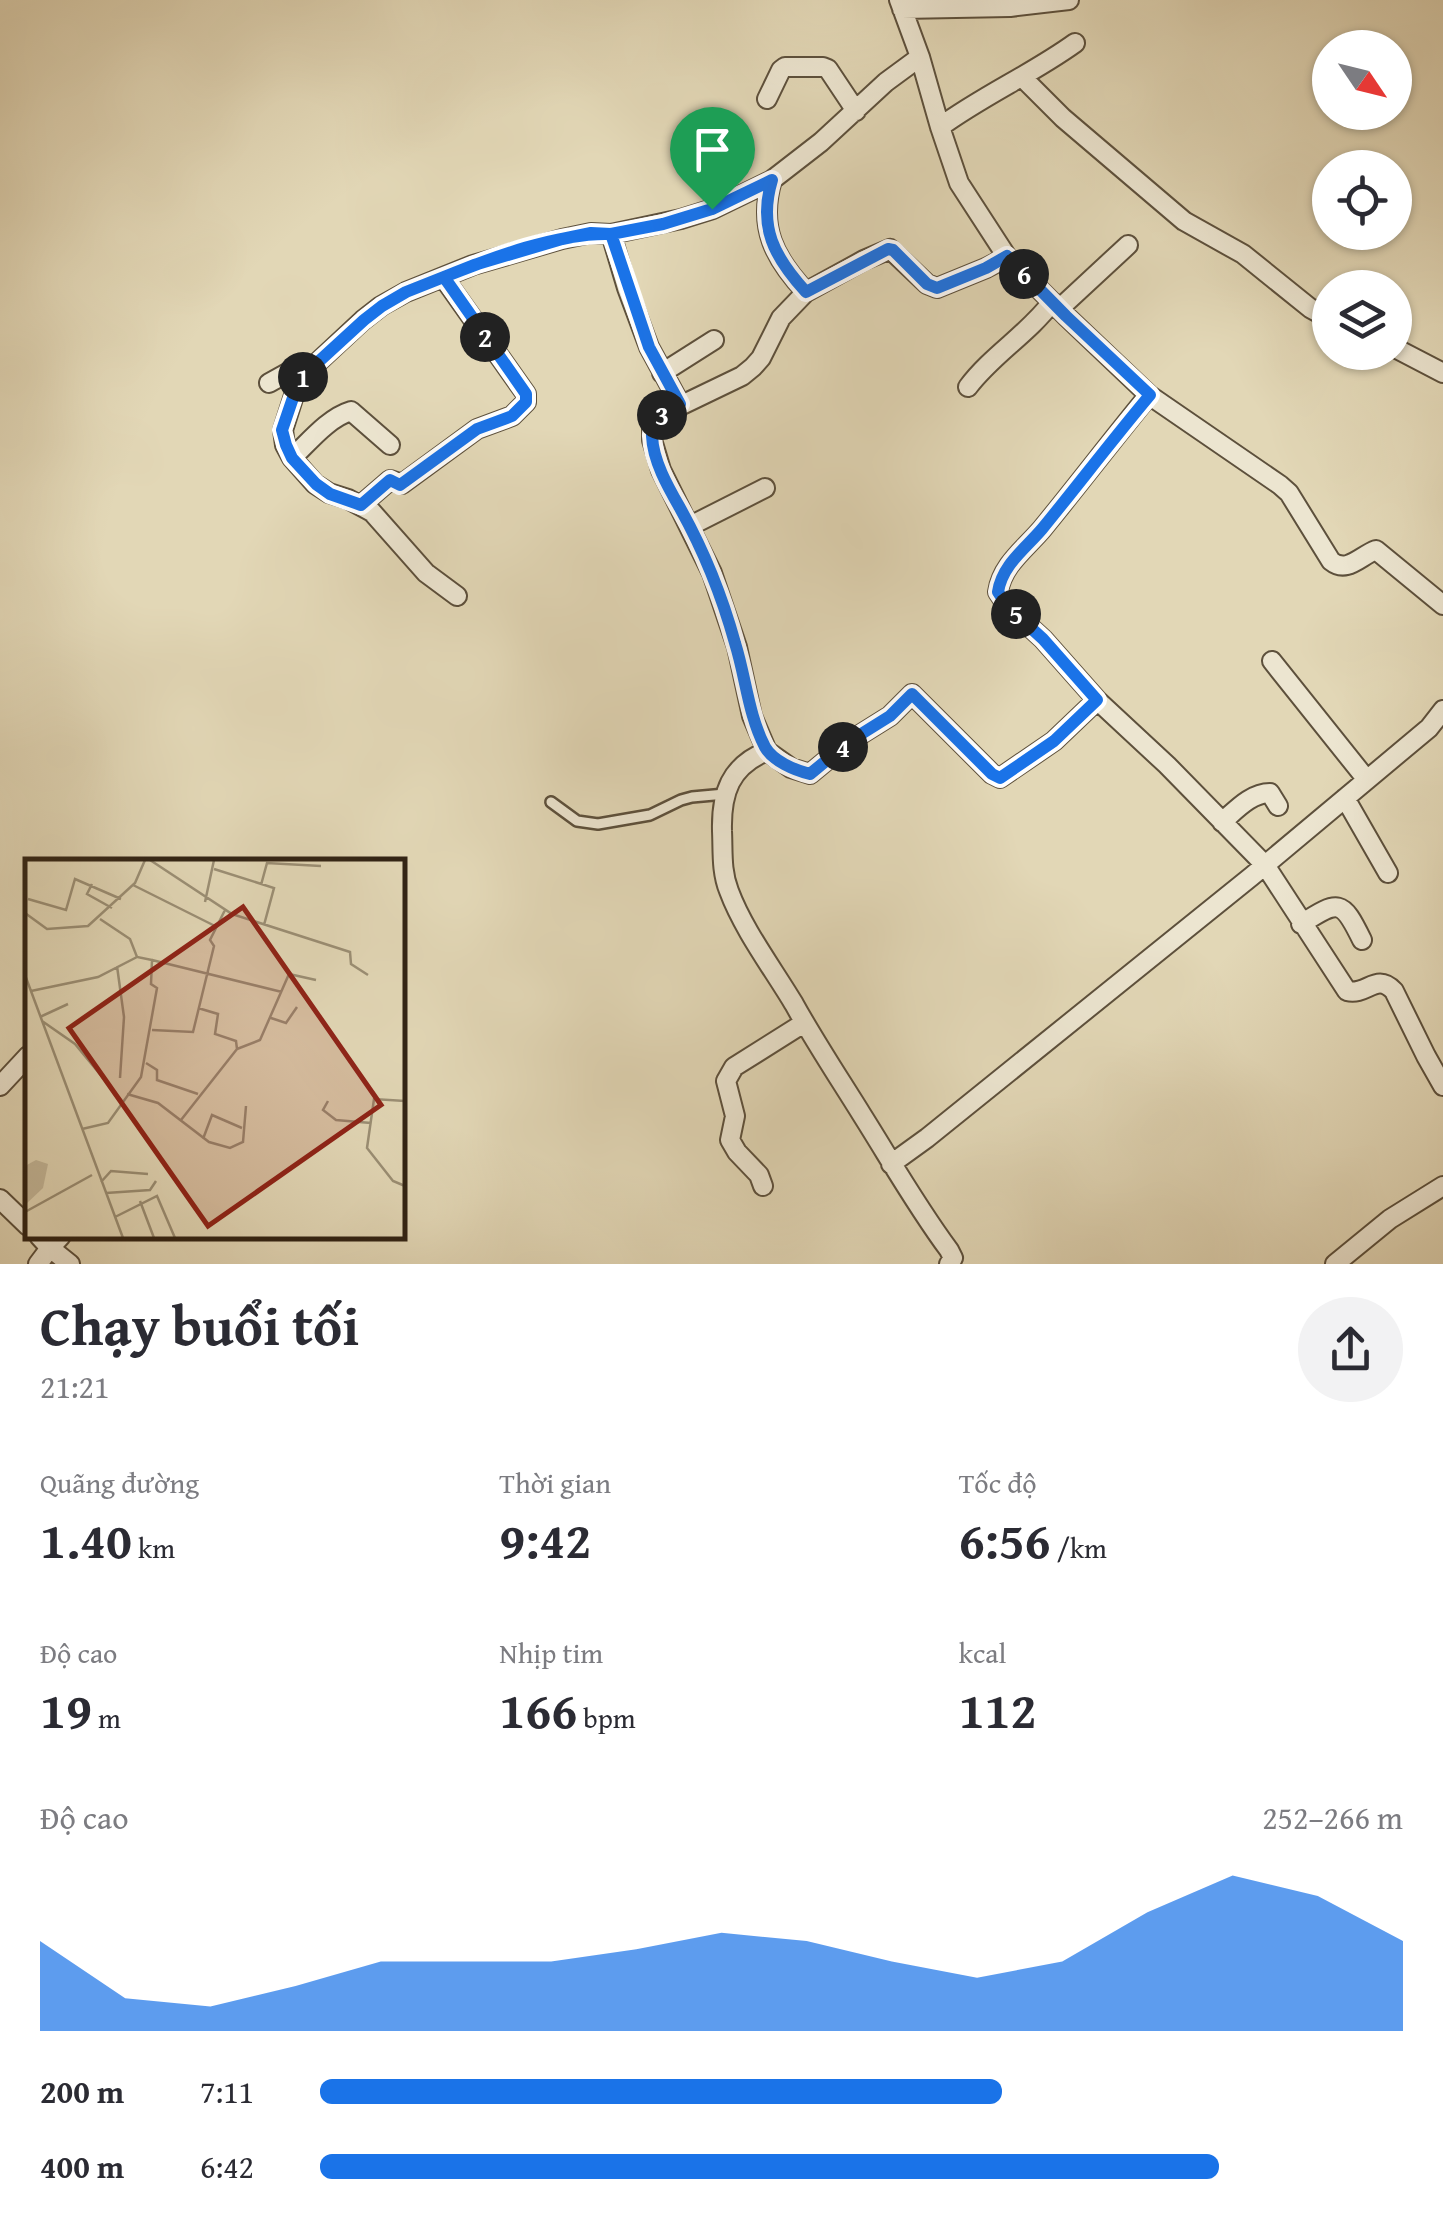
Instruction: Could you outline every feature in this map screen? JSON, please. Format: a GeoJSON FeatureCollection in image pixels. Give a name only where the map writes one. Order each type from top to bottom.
{"type":"FeatureCollection","features":[{"type":"Feature","properties":{"kind":"street"},"geometry":{"type":"LineString","coordinates":[[1069,0],[1010,8],[901,5],[959,183],[1007,256],[1150,395],[1288,492],[1331,562],[1345,567],[1376,550],[1443,605]]}},
{"type":"Feature","properties":{"kind":"street"},"geometry":{"type":"LineString","coordinates":[[940,127],[1074,43]]}},
{"type":"Feature","properties":{"kind":"street"},"geometry":{"type":"LineString","coordinates":[[457,596],[426,573],[372,512],[330,494],[292,458],[282,430],[304,375],[382,306],[406,292],[474,265],[562,239],[591,233],[611,234],[681,219],[712,209],[772,180],[920,57]]}},
{"type":"Feature","properties":{"kind":"street"},"geometry":{"type":"LineString","coordinates":[[767,98],[785,67],[818,65],[828,70],[856,111]]}},
{"type":"Feature","properties":{"kind":"street"},"geometry":{"type":"LineString","coordinates":[[1022,77],[1063,118],[1184,221],[1243,254],[1312,309]]}},
{"type":"Feature","properties":{"kind":"street"},"geometry":{"type":"LineString","coordinates":[[772,180],[766,198],[769,234],[782,262],[806,292]]}},
{"type":"Feature","properties":{"kind":"street"},"geometry":{"type":"LineString","coordinates":[[611,234],[649,347],[680,404]]}},
{"type":"Feature","properties":{"kind":"street"},"geometry":{"type":"LineString","coordinates":[[968,387],[983,367],[1128,244]]}},
{"type":"Feature","properties":{"kind":"street"},"geometry":{"type":"LineString","coordinates":[[1007,256],[937,288],[927,284],[888,249],[806,292],[781,318],[762,358],[753,367],[660,416],[652,430],[652,440],[661,470],[712,573],[737,647],[752,716],[767,752],[791,768],[810,774],[850,741],[890,716],[912,694],[1000,778],[1054,741],[1097,700]]}},
{"type":"Feature","properties":{"kind":"street"},"geometry":{"type":"LineString","coordinates":[[361,505],[390,480],[402,484],[477,429],[512,416],[526,402],[526,394],[444,277]]}},
{"type":"Feature","properties":{"kind":"street"},"geometry":{"type":"LineString","coordinates":[[662,373],[714,340]]}},
{"type":"Feature","properties":{"kind":"street"},"geometry":{"type":"LineString","coordinates":[[1412,357],[1443,374]]}},
{"type":"Feature","properties":{"kind":"street"},"geometry":{"type":"LineString","coordinates":[[269,384],[287,374],[304,375]]}},
{"type":"Feature","properties":{"kind":"street"},"geometry":{"type":"LineString","coordinates":[[1150,395],[1010,564],[998,592],[1097,700],[1168,765],[1264,866],[1347,991],[1355,993],[1380,983],[1394,991],[1438,1066],[1443,1086]]}},
{"type":"Feature","properties":{"kind":"street"},"geometry":{"type":"LineString","coordinates":[[292,458],[328,425],[351,412],[390,445]]}},
{"type":"Feature","properties":{"kind":"street"},"geometry":{"type":"LineString","coordinates":[[690,526],[765,488]]}},
{"type":"Feature","properties":{"kind":"street"},"geometry":{"type":"LineString","coordinates":[[1272,661],[1367,780]]}},
{"type":"Feature","properties":{"kind":"street"},"geometry":{"type":"LineString","coordinates":[[891,1164],[1264,866],[1428,728],[1443,710]]}},
{"type":"Feature","properties":{"kind":"street"},"geometry":{"type":"LineString","coordinates":[[767,752],[743,764],[726,794],[721,852],[729,892],[804,1023],[949,1250],[953,1258],[949,1264]]}},
{"type":"Feature","properties":{"kind":"street"},"geometry":{"type":"LineString","coordinates":[[1222,822],[1264,792],[1278,806]]}},
{"type":"Feature","properties":{"kind":"street"},"geometry":{"type":"LineString","coordinates":[[1344,798],[1388,873]]}},
{"type":"Feature","properties":{"kind":"street"},"geometry":{"type":"LineString","coordinates":[[1301,924],[1337,906],[1346,910],[1362,940]]}},
{"type":"Feature","properties":{"kind":"street"},"geometry":{"type":"LineString","coordinates":[[762,1186],[759,1175],[736,1152],[730,1140],[735,1112],[726,1081],[734,1067],[804,1023]]}},
{"type":"Feature","properties":{"kind":"street"},"geometry":{"type":"LineString","coordinates":[[0,1086],[25,1064]]}},
{"type":"Feature","properties":{"kind":"street"},"geometry":{"type":"LineString","coordinates":[[1335,1264],[1390,1219],[1443,1186]]}},
{"type":"Feature","properties":{"kind":"street"},"geometry":{"type":"LineString","coordinates":[[0,1199],[25,1223]]}},
{"type":"Feature","properties":{"kind":"street"},"geometry":{"type":"LineString","coordinates":[[38,1264],[50,1240],[70,1264]]}},
{"type":"Feature","properties":{"kind":"lane"},"geometry":{"type":"LineString","coordinates":[[552,802],[577,822],[598,824],[650,815],[692,797],[726,794]]}},
{"type":"Feature","properties":{"kind":"route"},"geometry":{"type":"LineString","coordinates":[[712,209],[663,224],[611,234],[591,233],[562,239],[504,256],[474,265],[406,292],[382,306],[304,375],[282,430],[292,458],[330,494],[361,505],[390,480],[400,485],[477,429],[512,416],[526,402],[526,394],[444,277],[562,239],[591,233],[611,234],[649,347],[680,404],[660,416],[652,430],[661,470],[712,573],[737,647],[752,716],[767,752],[791,768],[810,774],[850,741],[890,716],[912,694],[1000,778],[1054,741],[1097,700],[1066,663],[1008,607],[998,592],[1000,580],[1150,395],[1007,256],[937,288],[927,284],[888,249],[806,292],[782,262],[769,234],[766,198],[772,180],[712,209]]}}]}
